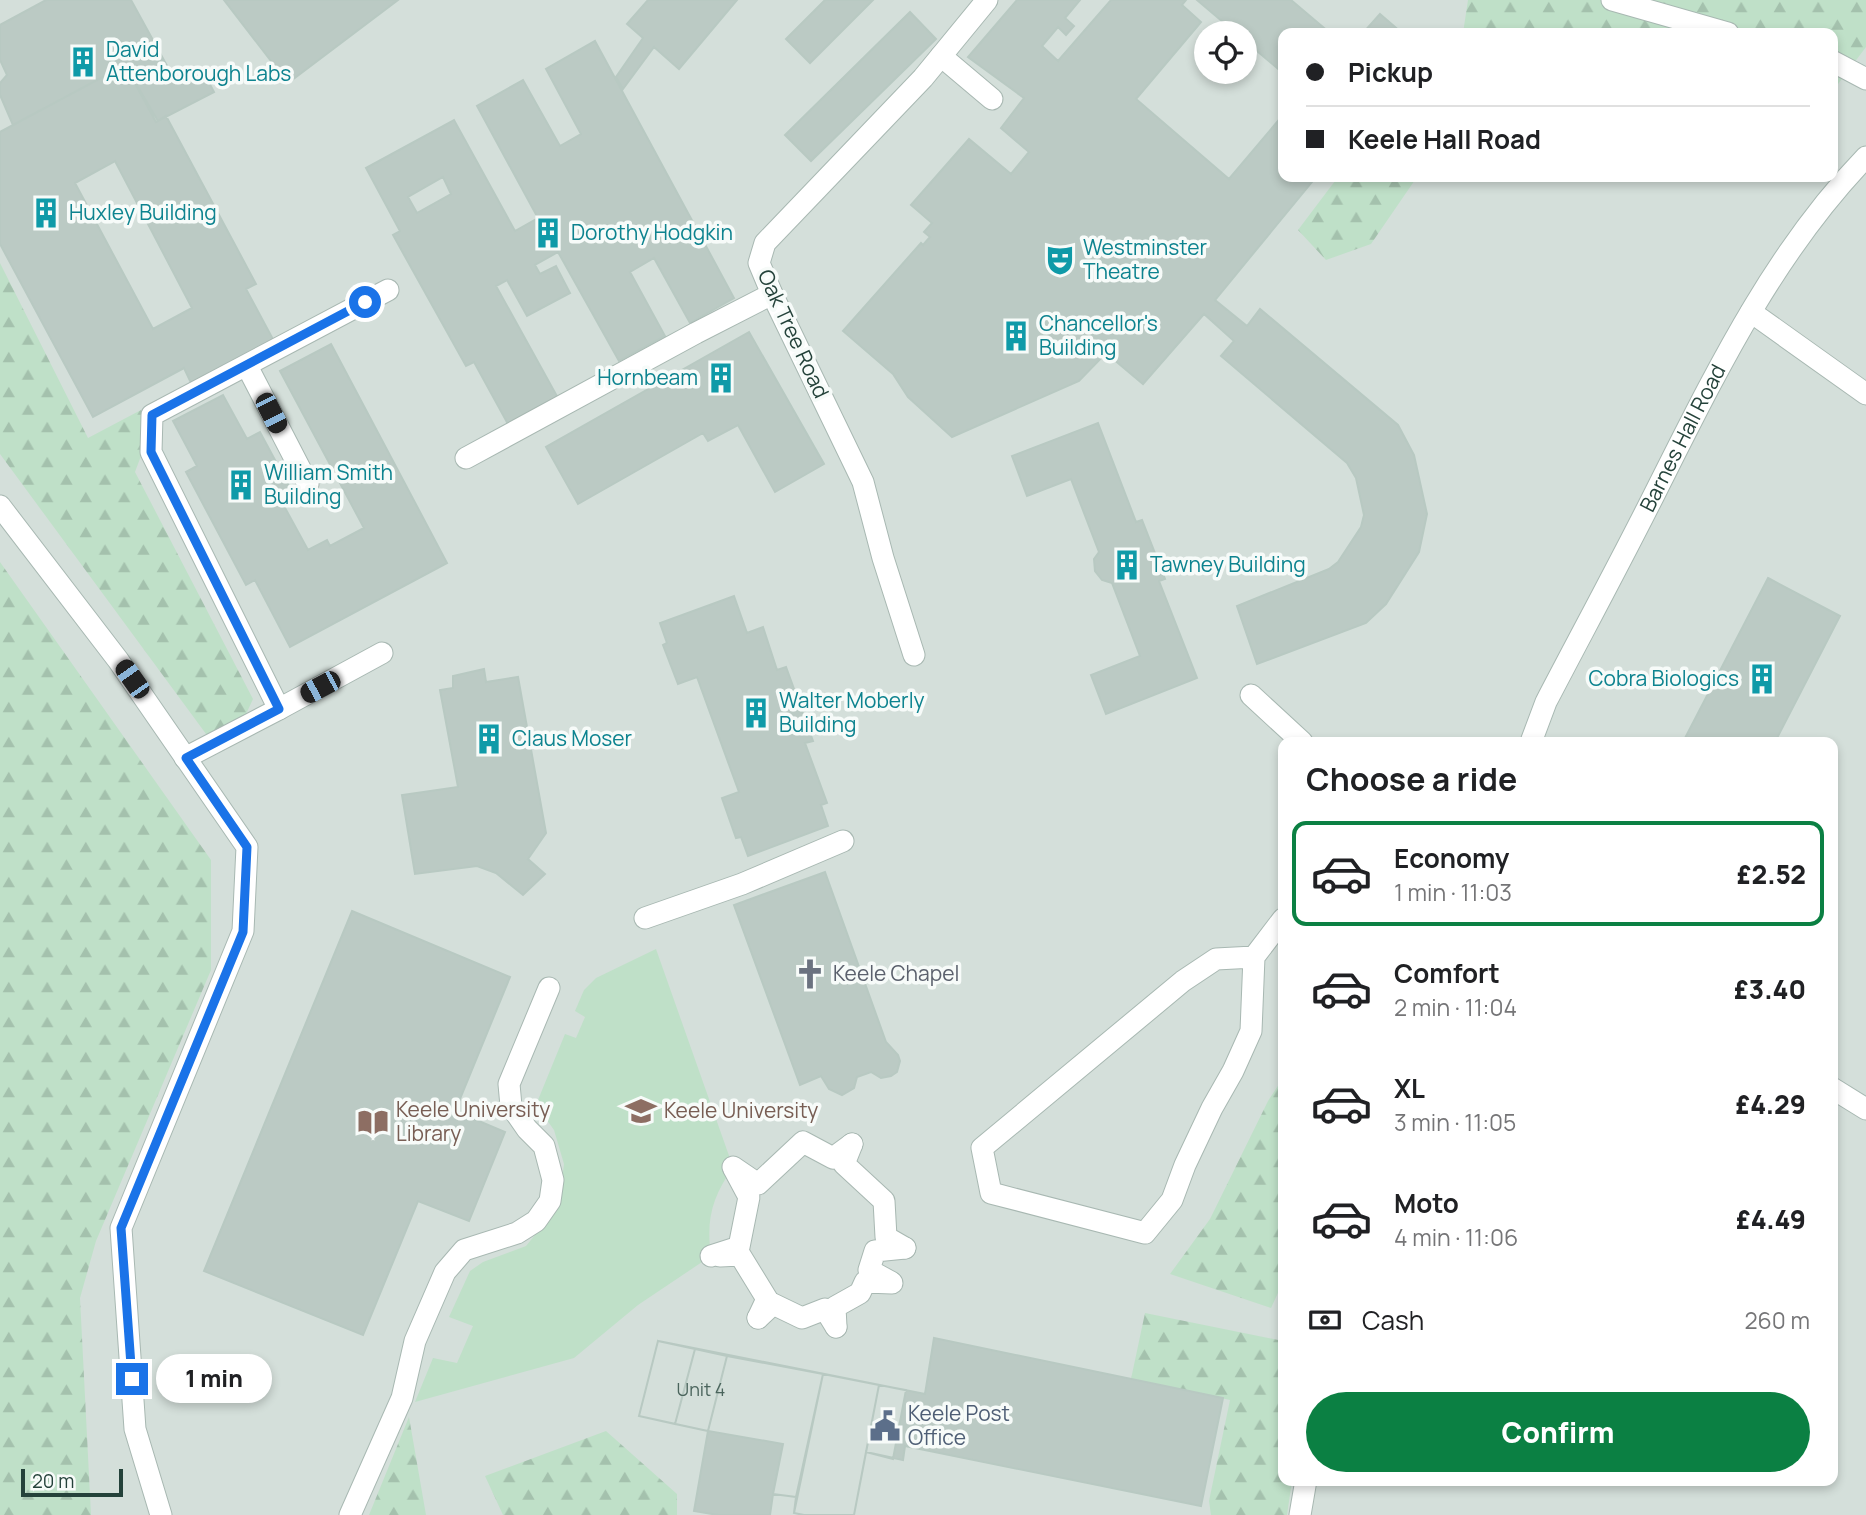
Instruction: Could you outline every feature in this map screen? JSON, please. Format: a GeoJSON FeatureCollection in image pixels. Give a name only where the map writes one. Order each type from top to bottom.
{"type":"FeatureCollection","features":[{"type":"Feature","properties":{"kind":"street","name":"Oak Tree Road"},"geometry":{"type":"LineString","coordinates":[[914,655],[883,558],[863,482],[759,263],[765,243],[941,56],[987,0]]}},
{"type":"Feature","properties":{"kind":"street"},"geometry":{"type":"LineString","coordinates":[[1612,0],[1710,28]]}},
{"type":"Feature","properties":{"kind":"street"},"geometry":{"type":"LineString","coordinates":[[941,56],[992,99]]}},
{"type":"Feature","properties":{"kind":"street"},"geometry":{"type":"LineString","coordinates":[[1838,64],[1866,79]]}},
{"type":"Feature","properties":{"kind":"street","name":"Barnes Hall Road"},"geometry":{"type":"LineString","coordinates":[[1533,737],[1546,702],[1695,412],[1751,312],[1796,240],[1834,190],[1866,157]]}},
{"type":"Feature","properties":{"kind":"street"},"geometry":{"type":"LineString","coordinates":[[279,709],[151,452],[152,415],[388,290]]}},
{"type":"Feature","properties":{"kind":"street"},"geometry":{"type":"LineString","coordinates":[[466,458],[696,332],[772,294]]}},
{"type":"Feature","properties":{"kind":"street"},"geometry":{"type":"LineString","coordinates":[[1751,312],[1866,394]]}},
{"type":"Feature","properties":{"kind":"street"},"geometry":{"type":"LineString","coordinates":[[247,366],[307,484]]}},
{"type":"Feature","properties":{"kind":"street"},"geometry":{"type":"LineString","coordinates":[[0,506],[118,660],[247,847],[243,932],[121,1228],[135,1429],[161,1515]]}},
{"type":"Feature","properties":{"kind":"street"},"geometry":{"type":"LineString","coordinates":[[186,758],[382,653]]}},
{"type":"Feature","properties":{"kind":"street"},"geometry":{"type":"LineString","coordinates":[[1251,695],[1296,737]]}},
{"type":"Feature","properties":{"kind":"street"},"geometry":{"type":"LineString","coordinates":[[645,918],[742,884],[843,841]]}},
{"type":"Feature","properties":{"kind":"street"},"geometry":{"type":"LineString","coordinates":[[1254,957],[1216,960],[1183,981],[982,1148],[991,1193],[1145,1233],[1172,1200],[1185,1165],[1251,1031],[1254,957],[1278,926]]}},
{"type":"Feature","properties":{"kind":"street"},"geometry":{"type":"LineString","coordinates":[[350,1515],[402,1398],[415,1341],[445,1272],[464,1250],[517,1233],[537,1221],[550,1201],[554,1180],[544,1146],[527,1129],[511,1106],[509,1084],[549,988]]}},
{"type":"Feature","properties":{"kind":"street"},"geometry":{"type":"LineString","coordinates":[[1838,1092],[1866,1110]]}},
{"type":"Feature","properties":{"kind":"street"},"geometry":{"type":"LineString","coordinates":[[803,1142],[833,1158],[852,1144],[844,1164],[884,1201],[886,1237],[905,1248],[876,1251],[869,1270],[892,1283],[864,1282],[860,1293],[835,1307],[836,1327],[825,1309],[802,1318],[773,1304],[758,1318],[767,1299],[740,1255],[711,1256],[739,1247],[748,1197],[733,1167],[758,1184],[803,1142]]}},
{"type":"Feature","properties":{"kind":"street"},"geometry":{"type":"LineString","coordinates":[[1300,1515],[1305,1486]]}},
{"type":"Feature","properties":{"kind":"shaded area","name":"Keele University"},"geometry":{"type":"Polygon","coordinates":[[[0,0],[1866,0],[1866,1515],[0,1515],[0,0]]]}},
{"type":"Feature","properties":{"kind":"green space"},"geometry":{"type":"Polygon","coordinates":[[[1468,0],[1866,0],[1866,47],[1838,84],[1838,28],[1464,28],[1468,0]]]}},
{"type":"Feature","properties":{"kind":"green space"},"geometry":{"type":"Polygon","coordinates":[[[1334,182],[1414,182],[1371,244],[1326,260],[1298,230],[1334,182]]]}},
{"type":"Feature","properties":{"kind":"green space"},"geometry":{"type":"Polygon","coordinates":[[[0,263],[88,438],[141,410],[151,429],[135,472],[253,699],[241,725],[209,738],[0,454],[0,263]]]}},
{"type":"Feature","properties":{"kind":"green space"},"geometry":{"type":"Polygon","coordinates":[[[0,562],[211,860],[211,970],[96,1241],[80,1298],[91,1515],[0,1515],[0,562]]]}},
{"type":"Feature","properties":{"kind":"green space"},"geometry":{"type":"Polygon","coordinates":[[[656,949],[733,1167],[712,1209],[709,1231],[711,1256],[638,1305],[574,1358],[415,1402],[433,1358],[457,1363],[473,1326],[449,1317],[470,1271],[483,1262],[526,1246],[548,1219],[561,1188],[564,1164],[554,1130],[544,1116],[538,1100],[565,1034],[576,1038],[585,1017],[575,1011],[584,990],[596,978],[656,949]]]}},
{"type":"Feature","properties":{"kind":"green space"},"geometry":{"type":"Polygon","coordinates":[[[1278,1086],[1278,1293],[1271,1308],[1170,1274],[1210,1219],[1278,1086]]]}},
{"type":"Feature","properties":{"kind":"green space"},"geometry":{"type":"Polygon","coordinates":[[[1145,1313],[1278,1340],[1278,1486],[1291,1486],[1287,1515],[1211,1515],[1209,1501],[1230,1400],[1131,1379],[1145,1313]]]}},
{"type":"Feature","properties":{"kind":"green space"},"geometry":{"type":"Polygon","coordinates":[[[409,1417],[426,1515],[369,1515],[409,1417]]]}},
{"type":"Feature","properties":{"kind":"green space"},"geometry":{"type":"Polygon","coordinates":[[[606,1431],[677,1494],[677,1515],[503,1515],[485,1476],[606,1431]]]}},
{"type":"Feature","properties":{"kind":"building","name":"David Attenborough Labs"},"geometry":{"type":"Polygon","coordinates":[[[46,0],[131,0],[177,84],[204,73],[214,92],[158,121],[125,65],[13,125],[0,95],[0,83],[7,75],[0,60],[0,25],[46,0]]]}},
{"type":"Feature","properties":{"kind":"building"},"geometry":{"type":"Polygon","coordinates":[[[224,0],[398,0],[288,83],[224,0]]]}},
{"type":"Feature","properties":{"kind":"building"},"geometry":{"type":"Polygon","coordinates":[[[648,0],[737,0],[679,69],[654,47],[623,89],[616,77],[643,38],[627,24],[648,0]]]}},
{"type":"Feature","properties":{"kind":"building"},"geometry":{"type":"Polygon","coordinates":[[[825,0],[873,0],[810,63],[786,39],[825,0]]]}},
{"type":"Feature","properties":{"kind":"building","name":"Chancellor's Building"},"geometry":{"type":"Polygon","coordinates":[[[1017,0],[1080,0],[1065,18],[1074,26],[1066,35],[1058,27],[1042,46],[1058,61],[1111,0],[1186,0],[1182,5],[1200,21],[1194,21],[1194,30],[1136,99],[1229,179],[1278,121],[1278,182],[1312,182],[1215,300],[1247,326],[1260,309],[1398,425],[1414,455],[1427,514],[1419,552],[1386,604],[1366,623],[1257,664],[1237,606],[1329,569],[1338,562],[1361,527],[1364,515],[1356,478],[1347,463],[1221,356],[1234,341],[1204,314],[1143,384],[1106,353],[1079,381],[952,437],[908,397],[893,374],[843,331],[921,243],[923,245],[930,237],[924,232],[932,223],[911,205],[969,139],[1011,174],[1029,152],[1001,128],[1024,98],[968,57],[1017,0]]]}},
{"type":"Feature","properties":{"kind":"building"},"geometry":{"type":"Polygon","coordinates":[[[1197,0],[1291,0],[1324,28],[1278,28],[1278,69],[1257,51],[1257,21],[1222,21],[1197,0]]]}},
{"type":"Feature","properties":{"kind":"building"},"geometry":{"type":"Polygon","coordinates":[[[910,12],[936,39],[811,161],[785,135],[910,12]]]}},
{"type":"Feature","properties":{"kind":"building"},"geometry":{"type":"Polygon","coordinates":[[[1380,14],[1396,28],[1367,28],[1380,14]]]}},
{"type":"Feature","properties":{"kind":"building","name":"Dorothy Hodgkin"},"geometry":{"type":"Polygon","coordinates":[[[595,41],[734,298],[690,323],[654,258],[630,272],[665,336],[619,361],[558,252],[535,265],[540,274],[556,266],[570,293],[527,316],[507,280],[496,286],[558,398],[509,426],[474,362],[466,366],[393,235],[400,231],[366,168],[454,120],[515,231],[538,218],[477,106],[523,80],[560,146],[581,134],[546,69],[595,41]],[[443,177],[408,197],[417,213],[451,194],[443,177]]]}},
{"type":"Feature","properties":{"kind":"building","name":"Huxley Building"},"geometry":{"type":"Polygon","coordinates":[[[125,65],[156,122],[166,116],[256,284],[246,289],[275,343],[193,387],[184,368],[93,417],[0,244],[0,132],[125,65]],[[115,161],[75,183],[153,329],[192,308],[115,161]]]}},
{"type":"Feature","properties":{"kind":"building","name":"Hornbeam"},"geometry":{"type":"Polygon","coordinates":[[[749,332],[824,464],[775,492],[738,425],[708,441],[703,433],[578,504],[546,447],[749,332]]]}},
{"type":"Feature","properties":{"kind":"building","name":"William Smith Building"},"geometry":{"type":"Polygon","coordinates":[[[331,344],[447,563],[290,647],[255,580],[246,585],[186,472],[197,466],[173,421],[223,395],[247,439],[260,432],[296,499],[284,506],[308,550],[327,540],[330,546],[364,528],[280,371],[331,344]]]}},
{"type":"Feature","properties":{"kind":"building","name":"Tawney Building"},"geometry":{"type":"Polygon","coordinates":[[[1098,423],[1136,522],[1142,520],[1165,579],[1159,581],[1197,678],[1106,714],[1091,675],[1140,656],[1112,583],[1102,580],[1095,571],[1094,559],[1099,552],[1071,479],[1027,496],[1012,456],[1098,423]]]}},
{"type":"Feature","properties":{"kind":"building","name":"Cobra Biologics"},"geometry":{"type":"Polygon","coordinates":[[[1768,578],[1840,616],[1778,737],[1686,737],[1768,578]]]}},
{"type":"Feature","properties":{"kind":"building","name":"Walter Moberly Building"},"geometry":{"type":"Polygon","coordinates":[[[734,596],[747,633],[763,627],[777,670],[786,667],[813,741],[805,743],[827,803],[821,805],[828,826],[748,856],[741,837],[736,838],[722,798],[739,792],[697,677],[678,684],[663,645],[667,643],[660,623],[734,596]]]}},
{"type":"Feature","properties":{"kind":"building","name":"Claus Moser"},"geometry":{"type":"Polygon","coordinates":[[[484,669],[486,682],[518,677],[546,833],[528,859],[545,874],[523,895],[496,873],[477,866],[415,874],[402,795],[458,787],[440,690],[453,688],[453,676],[484,669]]]}},
{"type":"Feature","properties":{"kind":"building","name":"Keele Chapel"},"geometry":{"type":"Polygon","coordinates":[[[825,872],[886,1042],[900,1061],[897,1072],[891,1076],[881,1078],[871,1072],[857,1077],[854,1088],[842,1095],[829,1089],[821,1076],[800,1085],[734,905],[825,872]]]}},
{"type":"Feature","properties":{"kind":"building","name":"Keele University Library"},"geometry":{"type":"Polygon","coordinates":[[[352,911],[510,977],[455,1111],[505,1132],[469,1221],[418,1201],[363,1335],[204,1271],[352,911]]]}},
{"type":"Feature","properties":{"kind":"building"},"geometry":{"type":"Polygon","coordinates":[[[934,1338],[1223,1398],[1201,1506],[905,1446],[903,1460],[866,1452],[854,1515],[794,1513],[796,1497],[773,1494],[770,1515],[718,1515],[694,1511],[708,1431],[639,1416],[658,1341],[925,1394],[934,1338]]]}},
{"type":"Feature","properties":{"kind":"building"},"geometry":{"type":"Polygon","coordinates":[[[658,1341],[695,1349],[675,1424],[639,1416],[658,1341]]]}},
{"type":"Feature","properties":{"kind":"building"},"geometry":{"type":"Polygon","coordinates":[[[695,1349],[727,1356],[708,1431],[675,1424],[695,1349]]]}},
{"type":"Feature","properties":{"kind":"building"},"geometry":{"type":"Polygon","coordinates":[[[727,1356],[823,1374],[796,1497],[773,1494],[783,1444],[708,1431],[727,1356]]]}},
{"type":"Feature","properties":{"kind":"building"},"geometry":{"type":"Polygon","coordinates":[[[823,1374],[879,1385],[854,1515],[794,1513],[823,1374]]]}},
{"type":"Feature","properties":{"kind":"building","name":"Keele Post Office"},"geometry":{"type":"Polygon","coordinates":[[[879,1385],[906,1390],[893,1459],[866,1452],[879,1385]]]}},
{"type":"Feature","properties":{"kind":"place","name":"David Attenborough Labs"},"geometry":{"type":"Point","coordinates":[83,62]}},
{"type":"Feature","properties":{"kind":"place","name":"Huxley Building"},"geometry":{"type":"Point","coordinates":[46,213]}},
{"type":"Feature","properties":{"kind":"place","name":"Dorothy Hodgkin"},"geometry":{"type":"Point","coordinates":[548,233]}},
{"type":"Feature","properties":{"kind":"place","name":"Westminster Theatre"},"geometry":{"type":"Point","coordinates":[1060,260]}},
{"type":"Feature","properties":{"kind":"place","name":"Chancellor's Building"},"geometry":{"type":"Point","coordinates":[1016,336]}},
{"type":"Feature","properties":{"kind":"place","name":"Hornbeam"},"geometry":{"type":"Point","coordinates":[721,378]}},
{"type":"Feature","properties":{"kind":"place","name":"William Smith Building"},"geometry":{"type":"Point","coordinates":[241,485]}},
{"type":"Feature","properties":{"kind":"place","name":"Tawney Building"},"geometry":{"type":"Point","coordinates":[1127,565]}},
{"type":"Feature","properties":{"kind":"place","name":"Cobra Biologics"},"geometry":{"type":"Point","coordinates":[1762,679]}},
{"type":"Feature","properties":{"kind":"place","name":"Walter Moberly Building"},"geometry":{"type":"Point","coordinates":[756,713]}},
{"type":"Feature","properties":{"kind":"place","name":"Claus Moser"},"geometry":{"type":"Point","coordinates":[489,739]}},
{"type":"Feature","properties":{"kind":"place","name":"Keele Chapel"},"geometry":{"type":"Point","coordinates":[810,974]}},
{"type":"Feature","properties":{"kind":"place","name":"Keele University"},"geometry":{"type":"Point","coordinates":[641,1111]}},
{"type":"Feature","properties":{"kind":"place","name":"Keele University Library"},"geometry":{"type":"Point","coordinates":[373,1122]}},
{"type":"Feature","properties":{"kind":"place","name":"Keele Post Office"},"geometry":{"type":"Point","coordinates":[885,1426]}},
{"type":"Feature","properties":{"kind":"route"},"geometry":{"type":"LineString","coordinates":[[132,1379],[121,1228],[243,932],[247,847],[186,758],[279,709],[151,452],[152,415],[365,302]]}}]}
